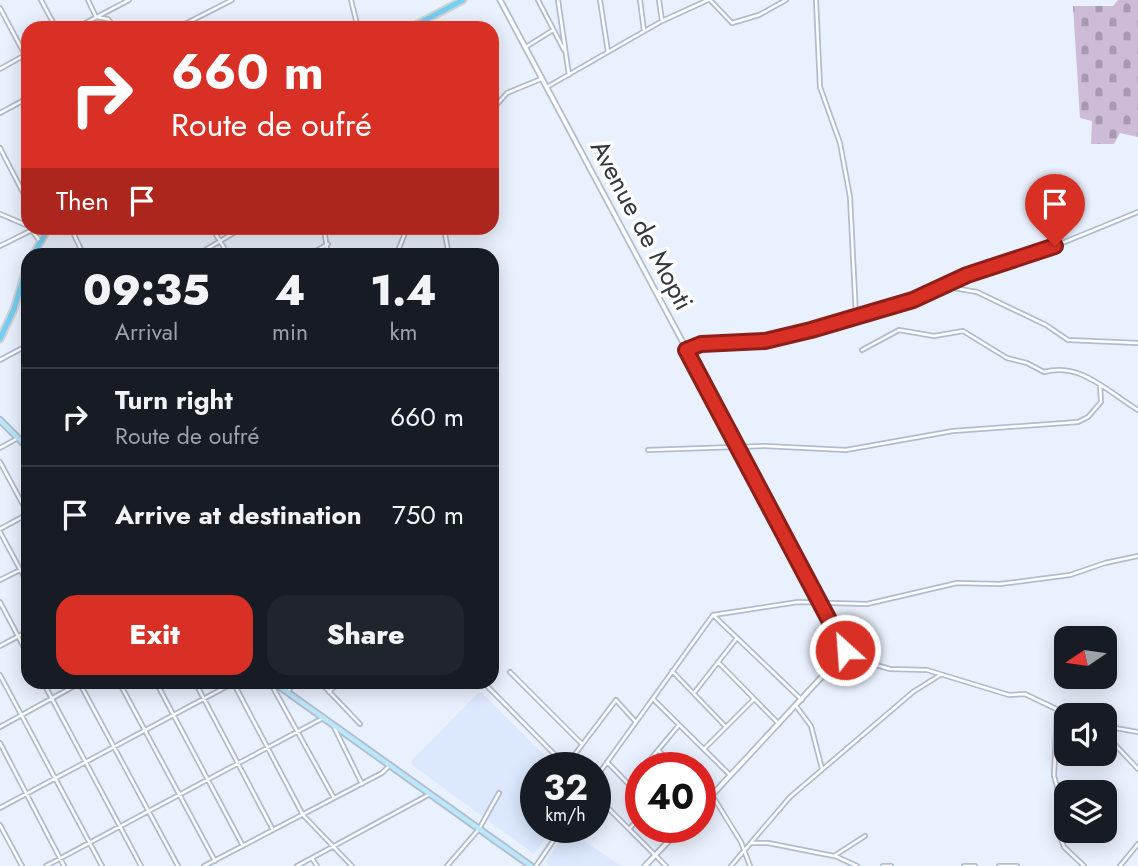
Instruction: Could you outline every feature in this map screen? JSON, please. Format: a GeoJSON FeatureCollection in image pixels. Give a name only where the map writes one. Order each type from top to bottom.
{"type":"FeatureCollection","features":[{"type":"Feature","properties":{"kind":"main road"},"geometry":{"type":"LineString","coordinates":[[423,21],[463,0]]}},
{"type":"Feature","properties":{"kind":"main road"},"geometry":{"type":"LineString","coordinates":[[36,248],[43,235]]}},
{"type":"Feature","properties":{"kind":"main road"},"geometry":{"type":"LineString","coordinates":[[0,339],[21,286]]}},
{"type":"Feature","properties":{"kind":"main road"},"geometry":{"type":"LineString","coordinates":[[0,420],[21,441]]}},
{"type":"Feature","properties":{"kind":"main road"},"geometry":{"type":"LineString","coordinates":[[282,689],[534,866]]}},
{"type":"Feature","properties":{"kind":"street"},"geometry":{"type":"LineString","coordinates":[[41,0],[53,21]]}},
{"type":"Feature","properties":{"kind":"street"},"geometry":{"type":"LineString","coordinates":[[88,0],[96,17]]}},
{"type":"Feature","properties":{"kind":"street"},"geometry":{"type":"LineString","coordinates":[[89,21],[129,0]]}},
{"type":"Feature","properties":{"kind":"street"},"geometry":{"type":"LineString","coordinates":[[191,21],[232,0]]}},
{"type":"Feature","properties":{"kind":"street"},"geometry":{"type":"LineString","coordinates":[[351,0],[356,21]]}},
{"type":"Feature","properties":{"kind":"street","name":"Avenue de Mopti"},"geometry":{"type":"LineString","coordinates":[[500,0],[845,650],[802,700],[716,790]]}},
{"type":"Feature","properties":{"kind":"street"},"geometry":{"type":"LineString","coordinates":[[538,0],[566,55]]}},
{"type":"Feature","properties":{"kind":"street"},"geometry":{"type":"LineString","coordinates":[[558,0],[569,75]]}},
{"type":"Feature","properties":{"kind":"street"},"geometry":{"type":"LineString","coordinates":[[600,0],[608,52]]}},
{"type":"Feature","properties":{"kind":"street"},"geometry":{"type":"LineString","coordinates":[[640,0],[644,32]]}},
{"type":"Feature","properties":{"kind":"street"},"geometry":{"type":"LineString","coordinates":[[659,0],[662,21]]}},
{"type":"Feature","properties":{"kind":"street"},"geometry":{"type":"LineString","coordinates":[[547,87],[662,21],[709,0],[732,23],[759,15],[786,0]]}},
{"type":"Feature","properties":{"kind":"street"},"geometry":{"type":"LineString","coordinates":[[816,0],[820,87],[840,143],[850,197],[856,316]]}},
{"type":"Feature","properties":{"kind":"street"},"geometry":{"type":"LineString","coordinates":[[0,8],[21,45]]}},
{"type":"Feature","properties":{"kind":"street"},"geometry":{"type":"LineString","coordinates":[[96,17],[110,21]]}},
{"type":"Feature","properties":{"kind":"street"},"geometry":{"type":"LineString","coordinates":[[526,47],[554,30]]}},
{"type":"Feature","properties":{"kind":"street"},"geometry":{"type":"LineString","coordinates":[[0,69],[21,58]]}},
{"type":"Feature","properties":{"kind":"street"},"geometry":{"type":"LineString","coordinates":[[499,102],[507,93],[542,78]]}},
{"type":"Feature","properties":{"kind":"street"},"geometry":{"type":"LineString","coordinates":[[0,113],[21,101]]}},
{"type":"Feature","properties":{"kind":"street"},"geometry":{"type":"LineString","coordinates":[[0,148],[21,188]]}},
{"type":"Feature","properties":{"kind":"street"},"geometry":{"type":"LineString","coordinates":[[686,350],[701,344],[765,341],[856,316],[947,286],[967,275],[1033,256],[1138,212]]}},
{"type":"Feature","properties":{"kind":"street"},"geometry":{"type":"LineString","coordinates":[[0,214],[21,223]]}},
{"type":"Feature","properties":{"kind":"street"},"geometry":{"type":"LineString","coordinates":[[0,246],[22,235]]}},
{"type":"Feature","properties":{"kind":"street"},"geometry":{"type":"LineString","coordinates":[[34,235],[39,240]]}},
{"type":"Feature","properties":{"kind":"street"},"geometry":{"type":"LineString","coordinates":[[216,235],[224,248]]}},
{"type":"Feature","properties":{"kind":"street"},"geometry":{"type":"LineString","coordinates":[[208,248],[230,235]]}},
{"type":"Feature","properties":{"kind":"street"},"geometry":{"type":"LineString","coordinates":[[326,235],[329,248]]}},
{"type":"Feature","properties":{"kind":"street"},"geometry":{"type":"LineString","coordinates":[[321,248],[329,243]]}},
{"type":"Feature","properties":{"kind":"street"},"geometry":{"type":"LineString","coordinates":[[947,286],[977,292],[1046,325],[1068,340],[1138,343]]}},
{"type":"Feature","properties":{"kind":"street"},"geometry":{"type":"LineString","coordinates":[[862,350],[899,330],[925,332],[934,336],[963,331],[1007,358],[1044,372],[1058,368],[1073,370],[1138,410]]}},
{"type":"Feature","properties":{"kind":"street"},"geometry":{"type":"LineString","coordinates":[[0,360],[21,349]]}},
{"type":"Feature","properties":{"kind":"street"},"geometry":{"type":"LineString","coordinates":[[648,450],[737,446],[846,450],[1001,426],[1078,422],[1087,417],[1101,402],[1100,385]]}},
{"type":"Feature","properties":{"kind":"street"},"geometry":{"type":"LineString","coordinates":[[0,448],[18,438]]}},
{"type":"Feature","properties":{"kind":"street"},"geometry":{"type":"LineString","coordinates":[[0,462],[21,501]]}},
{"type":"Feature","properties":{"kind":"street"},"geometry":{"type":"LineString","coordinates":[[0,580],[20,570],[0,531],[21,518]]}},
{"type":"Feature","properties":{"kind":"street"},"geometry":{"type":"LineString","coordinates":[[611,756],[713,615],[798,602],[867,604],[957,583],[1000,584],[1046,579],[1138,556]]}},
{"type":"Feature","properties":{"kind":"street"},"geometry":{"type":"LineString","coordinates":[[0,603],[21,642]]}},
{"type":"Feature","properties":{"kind":"street"},"geometry":{"type":"LineString","coordinates":[[713,615],[802,700]]}},
{"type":"Feature","properties":{"kind":"street"},"geometry":{"type":"LineString","coordinates":[[0,646],[21,634]]}},
{"type":"Feature","properties":{"kind":"street"},"geometry":{"type":"LineString","coordinates":[[694,693],[738,637]]}},
{"type":"Feature","properties":{"kind":"street"},"geometry":{"type":"LineString","coordinates":[[859,660],[890,668],[927,670],[1009,695],[1025,694],[1054,708]]}},
{"type":"Feature","properties":{"kind":"street"},"geometry":{"type":"LineString","coordinates":[[718,662],[779,724]]}},
{"type":"Feature","properties":{"kind":"street"},"geometry":{"type":"LineString","coordinates":[[672,671],[726,727]]}},
{"type":"Feature","properties":{"kind":"street"},"geometry":{"type":"LineString","coordinates":[[510,672],[582,744]]}},
{"type":"Feature","properties":{"kind":"street"},"geometry":{"type":"LineString","coordinates":[[0,675],[102,866]]}},
{"type":"Feature","properties":{"kind":"street"},"geometry":{"type":"LineString","coordinates":[[731,866],[790,797],[913,692],[940,675]]}},
{"type":"Feature","properties":{"kind":"street"},"geometry":{"type":"LineString","coordinates":[[47,689],[141,866]]}},
{"type":"Feature","properties":{"kind":"street"},"geometry":{"type":"LineString","coordinates":[[0,727],[70,689]]}},
{"type":"Feature","properties":{"kind":"street"},"geometry":{"type":"LineString","coordinates":[[83,689],[178,866]]}},
{"type":"Feature","properties":{"kind":"street"},"geometry":{"type":"LineString","coordinates":[[123,689],[215,860]]}},
{"type":"Feature","properties":{"kind":"street"},"geometry":{"type":"LineString","coordinates":[[160,689],[243,846]]}},
{"type":"Feature","properties":{"kind":"street"},"geometry":{"type":"LineString","coordinates":[[199,689],[273,830]]}},
{"type":"Feature","properties":{"kind":"street"},"geometry":{"type":"LineString","coordinates":[[0,807],[223,689]]}},
{"type":"Feature","properties":{"kind":"street"},"geometry":{"type":"LineString","coordinates":[[237,689],[303,815],[352,866]]}},
{"type":"Feature","properties":{"kind":"street"},"geometry":{"type":"LineString","coordinates":[[276,689],[334,798]]}},
{"type":"Feature","properties":{"kind":"street"},"geometry":{"type":"LineString","coordinates":[[286,692],[289,689]]}},
{"type":"Feature","properties":{"kind":"street"},"geometry":{"type":"LineString","coordinates":[[326,689],[359,724]]}},
{"type":"Feature","properties":{"kind":"street"},"geometry":{"type":"LineString","coordinates":[[329,692],[332,689]]}},
{"type":"Feature","properties":{"kind":"street"},"geometry":{"type":"LineString","coordinates":[[490,689],[552,752]]}},
{"type":"Feature","properties":{"kind":"street"},"geometry":{"type":"LineString","coordinates":[[652,698],[730,775]]}},
{"type":"Feature","properties":{"kind":"street"},"geometry":{"type":"LineString","coordinates":[[704,749],[754,699]]}},
{"type":"Feature","properties":{"kind":"street"},"geometry":{"type":"LineString","coordinates":[[577,752],[615,700],[635,721]]}},
{"type":"Feature","properties":{"kind":"street"},"geometry":{"type":"LineString","coordinates":[[796,706],[811,726],[822,769]]}},
{"type":"Feature","properties":{"kind":"street"},"geometry":{"type":"LineString","coordinates":[[46,866],[323,718]]}},
{"type":"Feature","properties":{"kind":"street"},"geometry":{"type":"LineString","coordinates":[[658,750],[679,724]]}},
{"type":"Feature","properties":{"kind":"street"},"geometry":{"type":"LineString","coordinates":[[332,725],[362,784]]}},
{"type":"Feature","properties":{"kind":"street"},"geometry":{"type":"LineString","coordinates":[[1117,728],[1138,732]]}},
{"type":"Feature","properties":{"kind":"street"},"geometry":{"type":"LineString","coordinates":[[0,743],[64,866]]}},
{"type":"Feature","properties":{"kind":"street"},"geometry":{"type":"LineString","coordinates":[[1117,747],[1138,769]]}},
{"type":"Feature","properties":{"kind":"street"},"geometry":{"type":"LineString","coordinates":[[204,866],[362,784],[389,766]]}},
{"type":"Feature","properties":{"kind":"street"},"geometry":{"type":"LineString","coordinates":[[611,766],[625,780]]}},
{"type":"Feature","properties":{"kind":"street"},"geometry":{"type":"LineString","coordinates":[[1054,766],[1054,776],[1061,800],[1058,832],[1064,848],[1084,866]]}},
{"type":"Feature","properties":{"kind":"street"},"geometry":{"type":"LineString","coordinates":[[447,866],[479,829],[499,793]]}},
{"type":"Feature","properties":{"kind":"street"},"geometry":{"type":"LineString","coordinates":[[297,866],[430,794]]}},
{"type":"Feature","properties":{"kind":"street"},"geometry":{"type":"LineString","coordinates":[[716,801],[750,866]]}},
{"type":"Feature","properties":{"kind":"street"},"geometry":{"type":"LineString","coordinates":[[611,811],[625,825]]}},
{"type":"Feature","properties":{"kind":"street"},"geometry":{"type":"LineString","coordinates":[[0,825],[22,866]]}},
{"type":"Feature","properties":{"kind":"street"},"geometry":{"type":"LineString","coordinates":[[834,856],[865,836]]}},
{"type":"Feature","properties":{"kind":"street"},"geometry":{"type":"LineString","coordinates":[[534,866],[551,843]]}},
{"type":"Feature","properties":{"kind":"street"},"geometry":{"type":"LineString","coordinates":[[643,843],[666,866]]}},
{"type":"Feature","properties":{"kind":"street"},"geometry":{"type":"LineString","coordinates":[[645,866],[667,843]]}},
{"type":"Feature","properties":{"kind":"street"},"geometry":{"type":"LineString","coordinates":[[751,843],[768,843],[834,856],[857,866]]}},
{"type":"Feature","properties":{"kind":"street"},"geometry":{"type":"LineString","coordinates":[[1120,866],[1138,844]]}},
{"type":"Feature","properties":{"kind":"street"},"geometry":{"type":"LineString","coordinates":[[312,858],[317,866]]}},
{"type":"Feature","properties":{"kind":"street"},"geometry":{"type":"LineString","coordinates":[[883,866],[891,866]]}},
{"type":"Feature","properties":{"kind":"street"},"geometry":{"type":"LineString","coordinates":[[964,866],[975,866]]}},
{"type":"Feature","properties":{"kind":"street"},"geometry":{"type":"LineString","coordinates":[[999,866],[1017,866]]}},
{"type":"Feature","properties":{"kind":"shaded area"},"geometry":{"type":"Polygon","coordinates":[[[478,693],[482,693],[541,752],[520,752],[520,843],[542,843],[534,854],[412,765],[411,761],[478,693]]]}},
{"type":"Feature","properties":{"kind":"shaded area"},"geometry":{"type":"Polygon","coordinates":[[[559,843],[587,843],[621,866],[548,866],[546,861],[559,843]]]}},
{"type":"Feature","properties":{"kind":"green space"},"geometry":{"type":"Polygon","coordinates":[[[1118,0],[1138,0],[1138,137],[1120,133],[1114,144],[1091,144],[1092,121],[1080,118],[1073,6],[1113,6],[1118,0]]]}},
{"type":"Feature","properties":{"kind":"route"},"geometry":{"type":"LineString","coordinates":[[845,650],[686,350],[701,344],[765,341],[811,330],[913,300],[959,278],[1033,256],[1055,246]]}}]}
